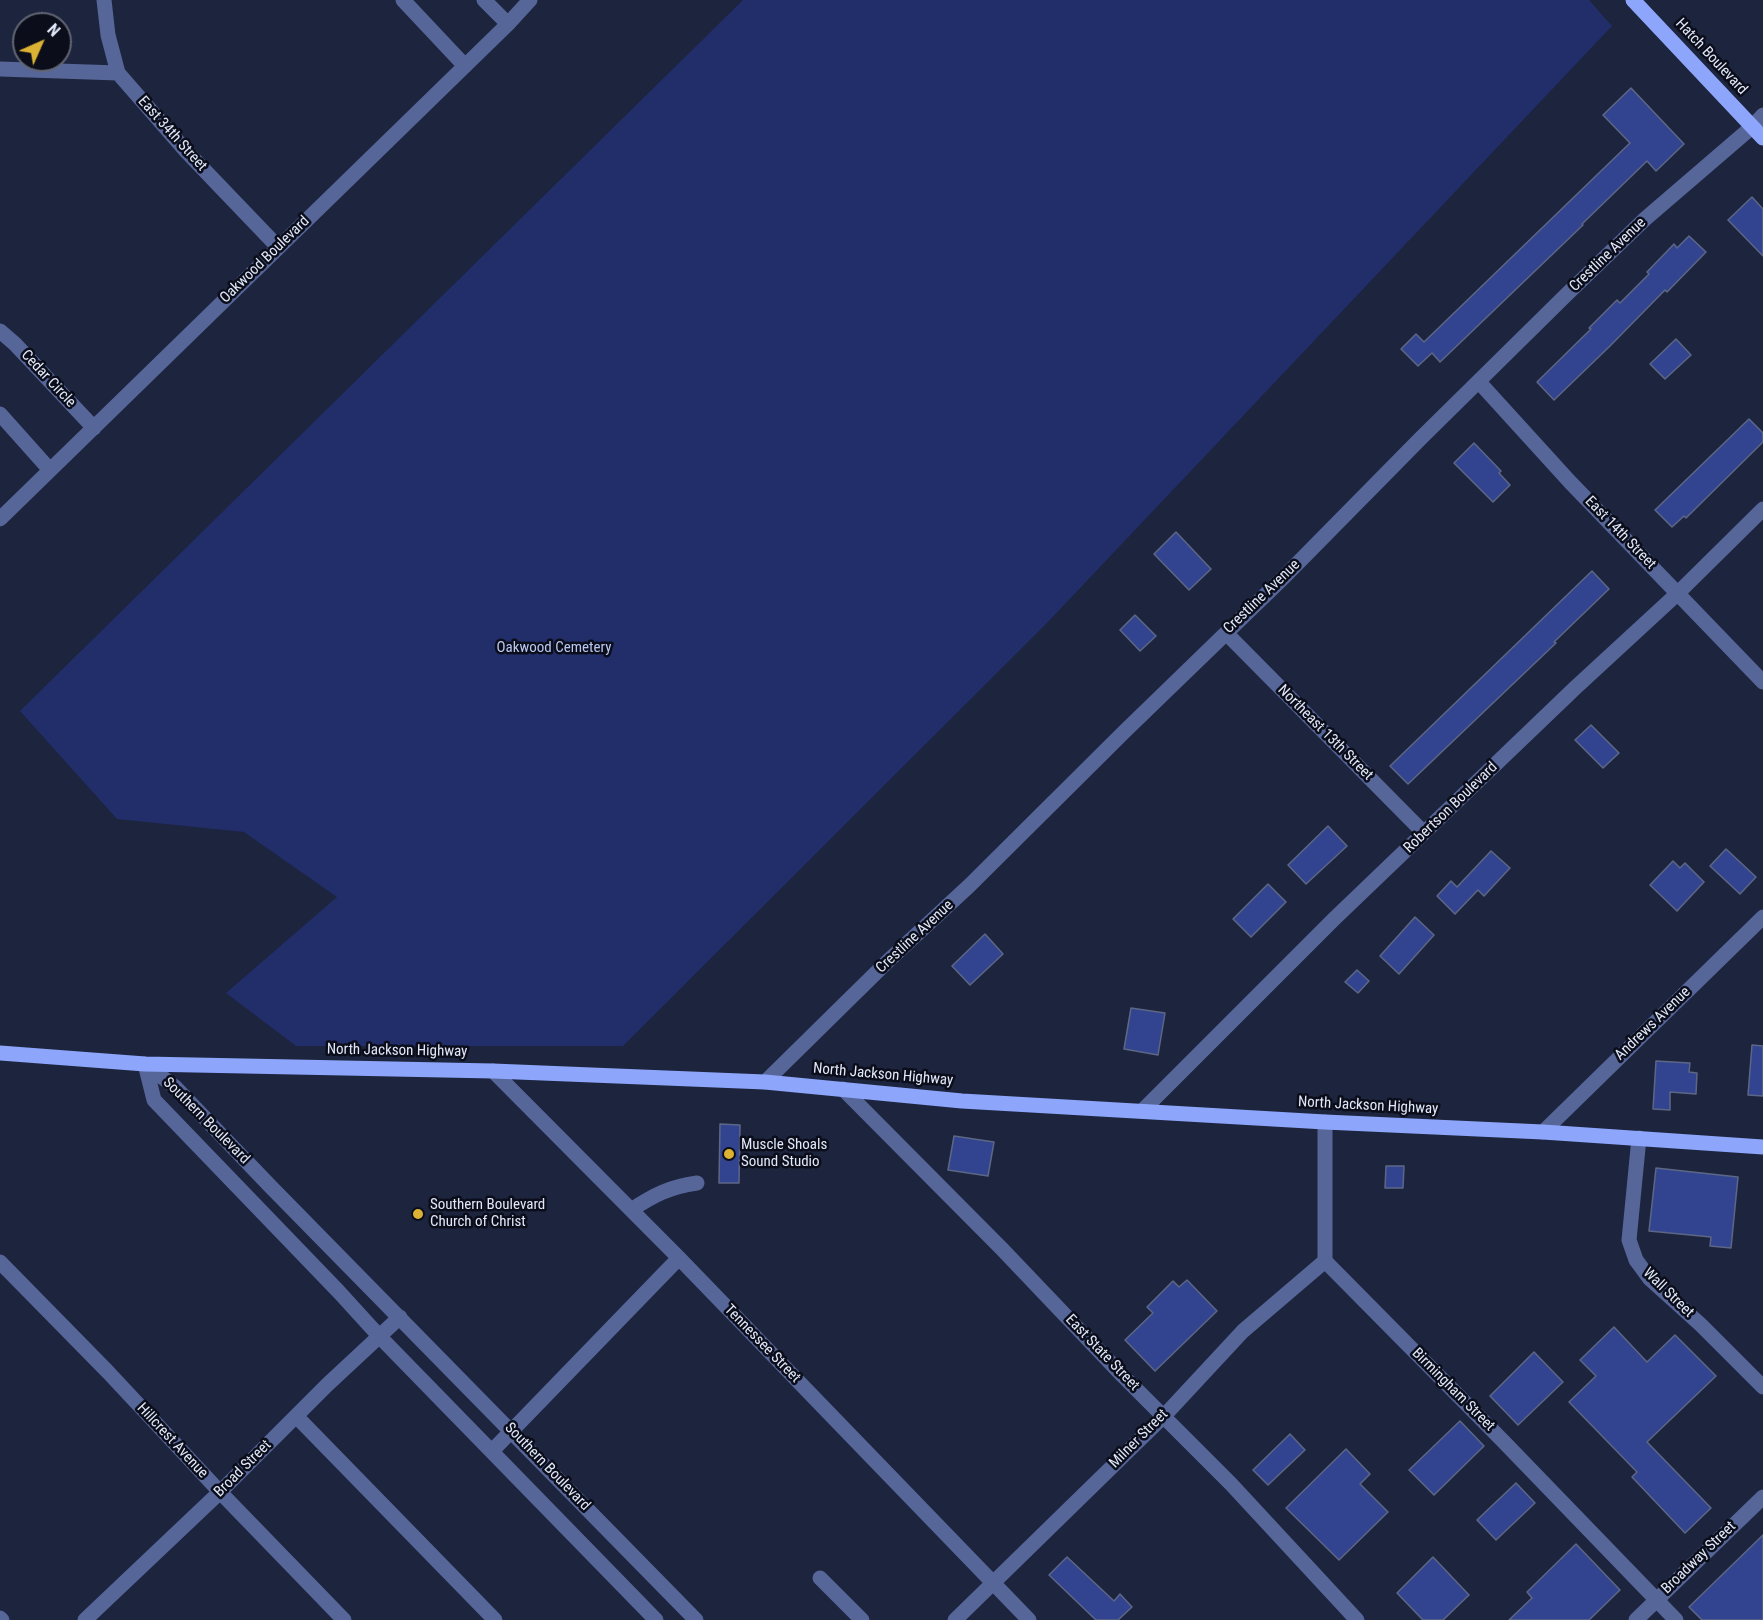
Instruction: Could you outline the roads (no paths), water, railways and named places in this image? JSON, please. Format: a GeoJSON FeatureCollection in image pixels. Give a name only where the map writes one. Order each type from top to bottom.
{"type":"FeatureCollection","features":[{"type":"Feature","properties":{"kind":"main road","name":"Hatch Boulevard"},"geometry":{"type":"LineString","coordinates":[[1633,0],[1758,121],[1763,138]]}},
{"type":"Feature","properties":{"kind":"main road","name":"North Jackson Highway"},"geometry":{"type":"LineString","coordinates":[[0,1053],[145,1064],[493,1071],[765,1082],[962,1101],[1543,1132],[1763,1147]]}},
{"type":"Feature","properties":{"kind":"street","name":"East 34th Street"},"geometry":{"type":"LineString","coordinates":[[104,0],[108,34],[118,73],[186,151],[278,247]]}},
{"type":"Feature","properties":{"kind":"street"},"geometry":{"type":"LineString","coordinates":[[403,0],[465,66]]}},
{"type":"Feature","properties":{"kind":"street"},"geometry":{"type":"LineString","coordinates":[[484,0],[508,24]]}},
{"type":"Feature","properties":{"kind":"street","name":"Oakwood Boulevard"},"geometry":{"type":"LineString","coordinates":[[0,519],[530,0]]}},
{"type":"Feature","properties":{"kind":"street"},"geometry":{"type":"LineString","coordinates":[[0,69],[118,73]]}},
{"type":"Feature","properties":{"kind":"street","name":"Crestline Avenue"},"geometry":{"type":"LineString","coordinates":[[765,1082],[970,885],[1645,219],[1758,121]]}},
{"type":"Feature","properties":{"kind":"street","name":"Cedar Circle"},"geometry":{"type":"LineString","coordinates":[[0,331],[94,428]]}},
{"type":"Feature","properties":{"kind":"street","name":"East 14th Street"},"geometry":{"type":"LineString","coordinates":[[1479,382],[1570,482],[1763,682]]}},
{"type":"Feature","properties":{"kind":"street"},"geometry":{"type":"LineString","coordinates":[[0,414],[50,470]]}},
{"type":"Feature","properties":{"kind":"street","name":"Robertson Boulevard"},"geometry":{"type":"LineString","coordinates":[[1143,1110],[1326,927],[1575,688],[1677,594],[1763,509]]}},
{"type":"Feature","properties":{"kind":"street","name":"Northeast 13th Street"},"geometry":{"type":"LineString","coordinates":[[1226,633],[1425,833]]}},
{"type":"Feature","properties":{"kind":"street","name":"Andrews Avenue"},"geometry":{"type":"LineString","coordinates":[[1543,1132],[1763,916]]}},
{"type":"Feature","properties":{"kind":"street","name":"Southern Boulevard"},"geometry":{"type":"LineString","coordinates":[[145,1064],[175,1087],[696,1620]]}},
{"type":"Feature","properties":{"kind":"street","name":"Southern Boulevard"},"geometry":{"type":"LineString","coordinates":[[145,1064],[154,1100],[380,1337],[493,1450],[656,1620]]}},
{"type":"Feature","properties":{"kind":"street","name":"Tennessee Street"},"geometry":{"type":"LineString","coordinates":[[493,1071],[679,1258],[1029,1620]]}},
{"type":"Feature","properties":{"kind":"street","name":"East State Street"},"geometry":{"type":"LineString","coordinates":[[843,1089],[1231,1484],[1358,1620]]}},
{"type":"Feature","properties":{"kind":"street"},"geometry":{"type":"LineString","coordinates":[[1325,1122],[1325,1262]]}},
{"type":"Feature","properties":{"kind":"street","name":"Wall Street"},"geometry":{"type":"LineString","coordinates":[[1639,1138],[1629,1239],[1636,1260],[1650,1279],[1701,1325],[1763,1387]]}},
{"type":"Feature","properties":{"kind":"street"},"geometry":{"type":"LineString","coordinates":[[631,1210],[654,1195],[678,1185],[697,1183]]}},
{"type":"Feature","properties":{"kind":"street"},"geometry":{"type":"LineString","coordinates":[[493,1450],[679,1258]]}},
{"type":"Feature","properties":{"kind":"street","name":"Hillcrest Avenue"},"geometry":{"type":"LineString","coordinates":[[0,1262],[344,1620]]}},
{"type":"Feature","properties":{"kind":"street","name":"Milner Street"},"geometry":{"type":"LineString","coordinates":[[955,1620],[1164,1416],[1243,1331],[1325,1262]]}},
{"type":"Feature","properties":{"kind":"street","name":"Birmingham Street"},"geometry":{"type":"LineString","coordinates":[[1325,1262],[1676,1620]]}},
{"type":"Feature","properties":{"kind":"street","name":"Broad Street"},"geometry":{"type":"LineString","coordinates":[[85,1620],[400,1317]]}},
{"type":"Feature","properties":{"kind":"street"},"geometry":{"type":"LineString","coordinates":[[296,1416],[495,1620]]}},
{"type":"Feature","properties":{"kind":"street","name":"Broadway Street"},"geometry":{"type":"LineString","coordinates":[[1636,1620],[1763,1497]]}},
{"type":"Feature","properties":{"kind":"street"},"geometry":{"type":"LineString","coordinates":[[820,1578],[862,1620]]}},
{"type":"Feature","properties":{"kind":"place","name":"Muscle Shoals Sound Studio"},"geometry":{"type":"Point","coordinates":[729,1154]}},
{"type":"Feature","properties":{"kind":"place","name":"Southern Boulevard Church of Christ"},"geometry":{"type":"Point","coordinates":[418,1214]}},
{"type":"Feature","properties":{"kind":"park label","name":"Oakwood Cemetery"},"geometry":{"type":"Point","coordinates":[554,648]}}]}
